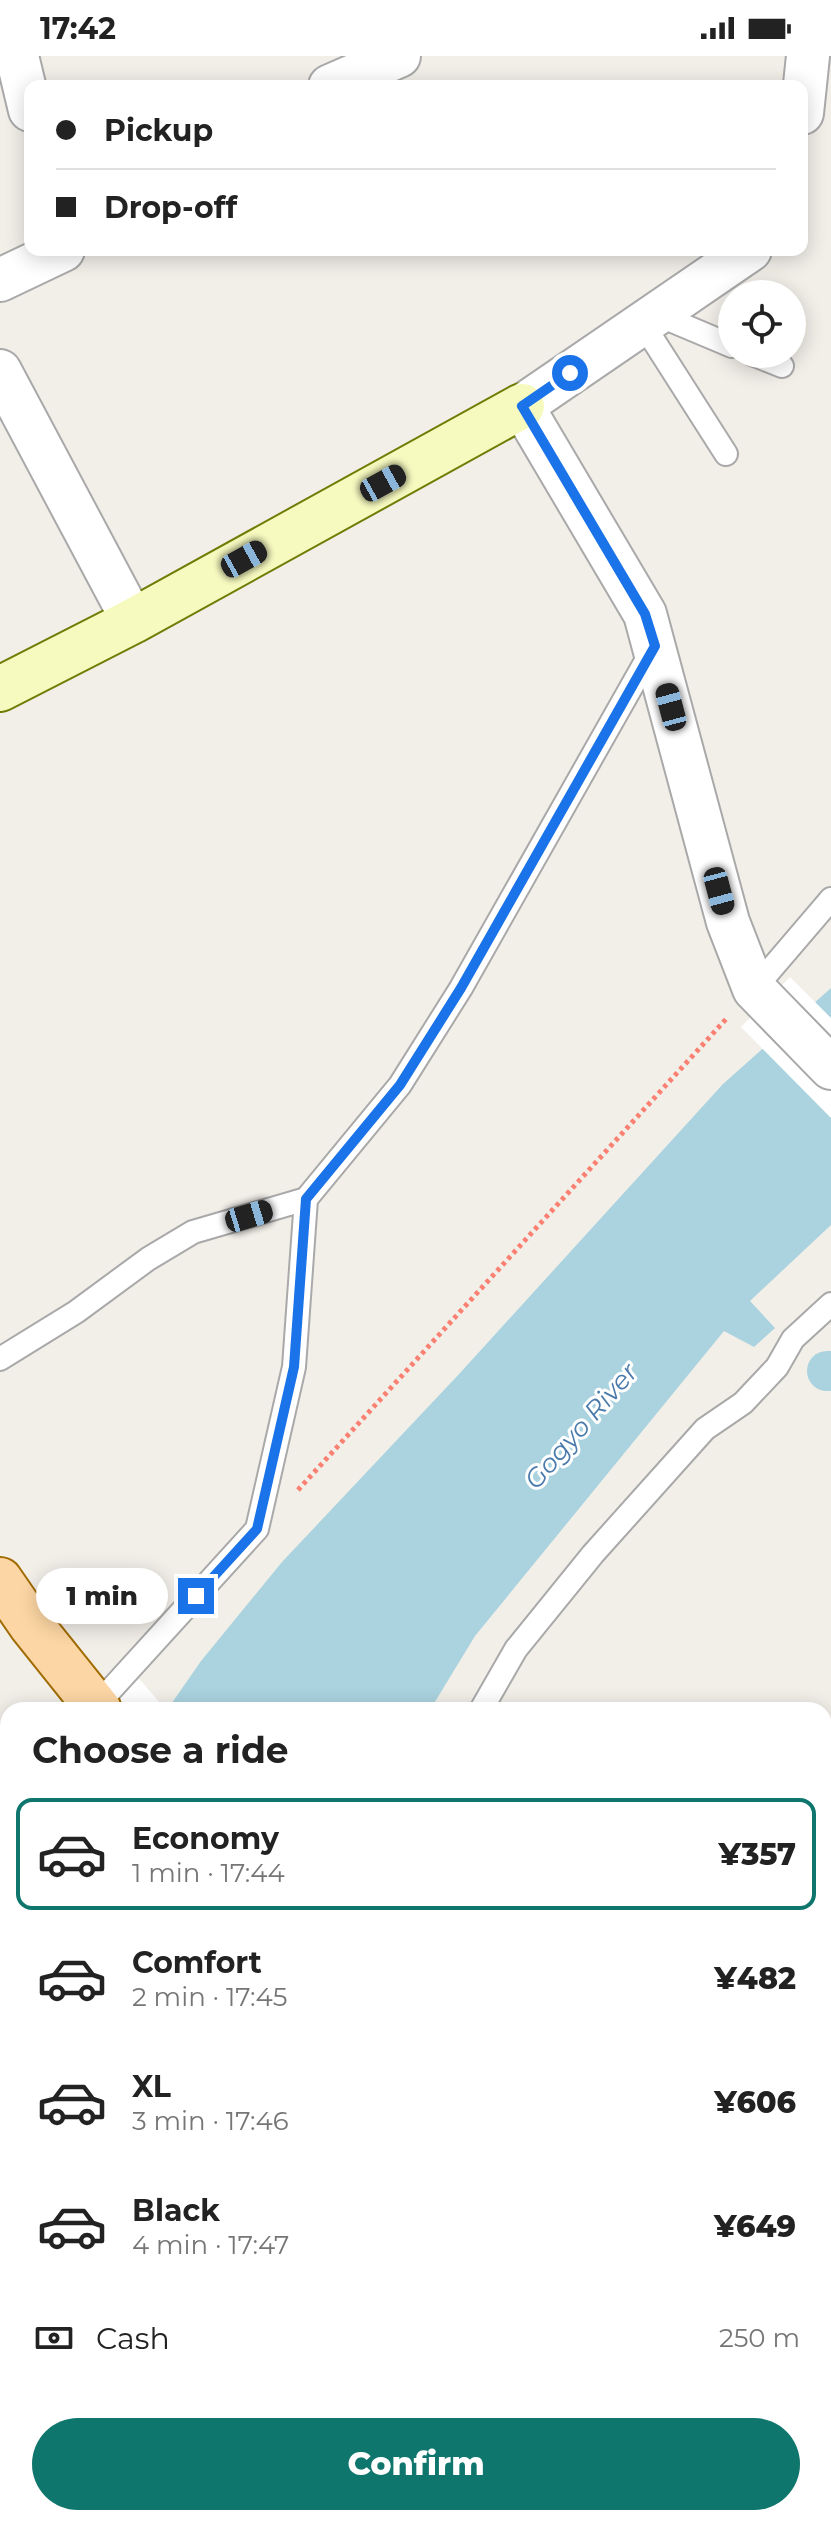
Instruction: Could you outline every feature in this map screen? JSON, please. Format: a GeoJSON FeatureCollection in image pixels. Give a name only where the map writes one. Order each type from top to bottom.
{"type":"FeatureCollection","features":[{"type":"Feature","properties":{"kind":"main road"},"geometry":{"type":"LineString","coordinates":[[0,1580],[91,1702]]}},
{"type":"Feature","properties":{"kind":"street"},"geometry":{"type":"LineString","coordinates":[[17,56],[24,85]]}},
{"type":"Feature","properties":{"kind":"street"},"geometry":{"type":"LineString","coordinates":[[344,80],[399,56]]}},
{"type":"Feature","properties":{"kind":"street"},"geometry":{"type":"LineString","coordinates":[[808,80],[812,58]]}},
{"type":"Feature","properties":{"kind":"street"},"geometry":{"type":"LineString","coordinates":[[0,280],[50,256]]}},
{"type":"Feature","properties":{"kind":"street"},"geometry":{"type":"LineString","coordinates":[[0,689],[133,621],[522,406],[741,256]]}},
{"type":"Feature","properties":{"kind":"street"},"geometry":{"type":"LineString","coordinates":[[0,371],[133,621]]}},
{"type":"Feature","properties":{"kind":"street"},"geometry":{"type":"LineString","coordinates":[[522,406],[645,614],[728,922],[759,996],[831,1068]]}},
{"type":"Feature","properties":{"kind":"lane"},"geometry":{"type":"LineString","coordinates":[[650,319],[718,341]]}},
{"type":"Feature","properties":{"kind":"lane"},"geometry":{"type":"LineString","coordinates":[[650,319],[726,454]]}},
{"type":"Feature","properties":{"kind":"lane"},"geometry":{"type":"LineString","coordinates":[[0,1359],[76,1312],[148,1259],[193,1232],[306,1199],[400,1085],[461,988],[655,646]]}},
{"type":"Feature","properties":{"kind":"lane"},"geometry":{"type":"LineString","coordinates":[[759,996],[831,899]]}},
{"type":"Feature","properties":{"kind":"lane"},"geometry":{"type":"LineString","coordinates":[[102,1702],[257,1529],[294,1367],[306,1199]]}},
{"type":"Feature","properties":{"kind":"lane"},"geometry":{"type":"LineString","coordinates":[[486,1702],[516,1649],[593,1554],[705,1429],[743,1403],[777,1367],[793,1339],[831,1304]]}},
{"type":"Feature","properties":{"kind":"path"},"geometry":{"type":"LineString","coordinates":[[257,1529],[267,1522],[759,996]]}},
{"type":"Feature","properties":{"kind":"water","name":"Gogyo River"},"geometry":{"type":"Polygon","coordinates":[[[831,988],[831,1225],[750,1301],[775,1328],[754,1347],[724,1331],[475,1636],[435,1702],[173,1702],[201,1661],[282,1562],[460,1373],[723,1084],[831,988]]]}},
{"type":"Feature","properties":{"kind":"pier"},"geometry":{"type":"Polygon","coordinates":[[[790,977],[831,1018],[831,1118],[741,1027],[790,977]]]}},
{"type":"Feature","properties":{"kind":"pier"},"geometry":{"type":"Polygon","coordinates":[[[137,1676],[159,1702],[116,1702],[137,1676]]]}},
{"type":"Feature","properties":{"kind":"route"},"geometry":{"type":"LineString","coordinates":[[196,1596],[257,1529],[294,1367],[306,1199],[400,1085],[461,988],[655,646],[645,614],[522,406],[570,373]]}}]}
